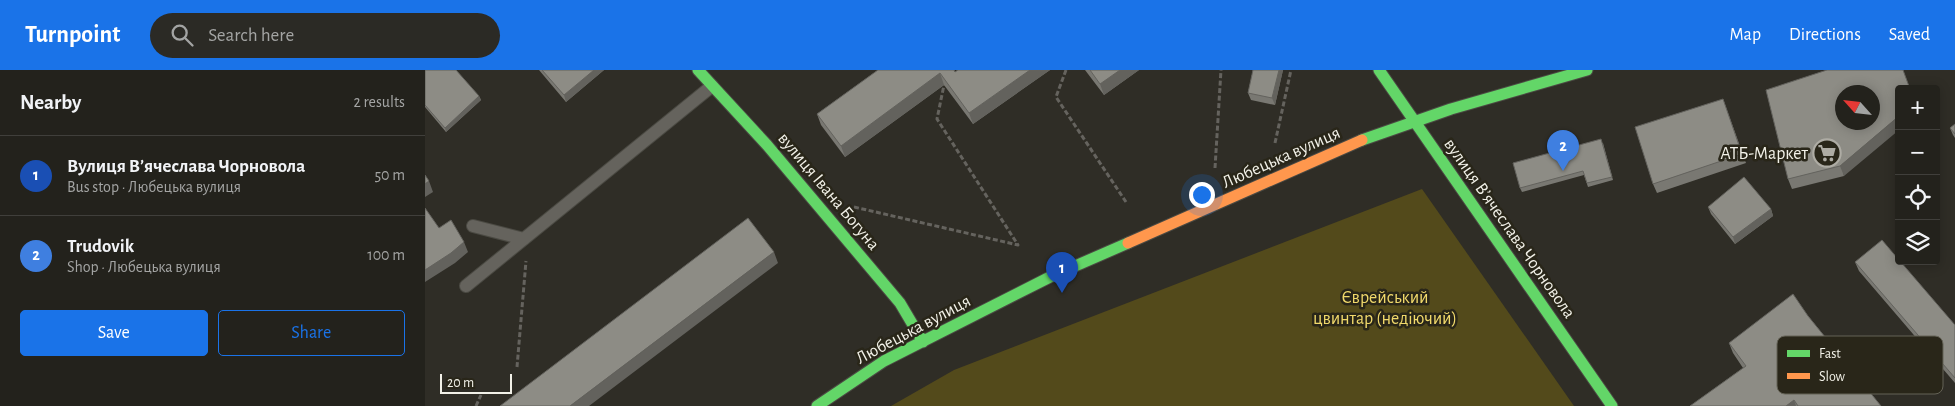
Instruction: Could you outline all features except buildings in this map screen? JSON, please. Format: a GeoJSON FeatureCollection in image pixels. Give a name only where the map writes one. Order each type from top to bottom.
{"type":"FeatureCollection","features":[{"type":"Feature","properties":{"kind":"main road","name":"вулиця Івана Богуна"},"geometry":{"type":"LineString","coordinates":[[697,70],[767,145],[900,303],[923,342]]}},
{"type":"Feature","properties":{"kind":"main road","name":"вулиця Вʼячеслава Чорновола"},"geometry":{"type":"LineString","coordinates":[[1379,70],[1612,406]]}},
{"type":"Feature","properties":{"kind":"main road","name":"Любецька вулиця"},"geometry":{"type":"LineString","coordinates":[[817,406],[884,361],[1050,277],[1376,134],[1587,70]]}},
{"type":"Feature","properties":{"kind":"lane"},"geometry":{"type":"LineString","coordinates":[[466,286],[712,86]]}},
{"type":"Feature","properties":{"kind":"lane"},"geometry":{"type":"LineString","coordinates":[[473,226],[523,239]]}},
{"type":"Feature","properties":{"kind":"path"},"geometry":{"type":"LineString","coordinates":[[1067,70],[1056,97],[1126,202]]}},
{"type":"Feature","properties":{"kind":"path"},"geometry":{"type":"LineString","coordinates":[[1215,168],[1221,70]]}},
{"type":"Feature","properties":{"kind":"path"},"geometry":{"type":"LineString","coordinates":[[1275,143],[1291,70]]}},
{"type":"Feature","properties":{"kind":"path"},"geometry":{"type":"LineString","coordinates":[[848,206],[1018,245],[937,119],[944,84]]}},
{"type":"Feature","properties":{"kind":"path"},"geometry":{"type":"LineString","coordinates":[[517,368],[526,256],[523,239]]}},
{"type":"Feature","properties":{"kind":"path"},"geometry":{"type":"LineString","coordinates":[[476,406],[481,395]]}},
{"type":"Feature","properties":{"kind":"green space","name":"Єврейський цвинтар (недіючий)"},"geometry":{"type":"Polygon","coordinates":[[[1422,189],[1574,406],[891,406],[954,370],[1422,189]]]}},
{"type":"Feature","properties":{"kind":"traffic: fast"},"geometry":{"type":"LineString","coordinates":[[698,70],[767,145],[900,303],[923,342]]}},
{"type":"Feature","properties":{"kind":"traffic: fast"},"geometry":{"type":"LineString","coordinates":[[1379,70],[1612,406]]}},
{"type":"Feature","properties":{"kind":"traffic: fast"},"geometry":{"type":"LineString","coordinates":[[1362,140],[1451,109],[1587,70]]}},
{"type":"Feature","properties":{"kind":"traffic: fast"},"geometry":{"type":"LineString","coordinates":[[817,406],[884,361],[1050,277],[1128,243]]}},
{"type":"Feature","properties":{"kind":"traffic: slow"},"geometry":{"type":"LineString","coordinates":[[1128,243],[1362,140]]}},
{"type":"Feature","properties":{"kind":"place","name":"АТБ-Маркет"},"geometry":{"type":"Point","coordinates":[1827,153]}},
{"type":"Feature","properties":{"kind":"place","name":"Trudovik"},"geometry":{"type":"Point","coordinates":[1563,171]}},
{"type":"Feature","properties":{"kind":"place","name":"Вулиця В’ячеслава Чорновола"},"geometry":{"type":"Point","coordinates":[1062,293]}}]}
